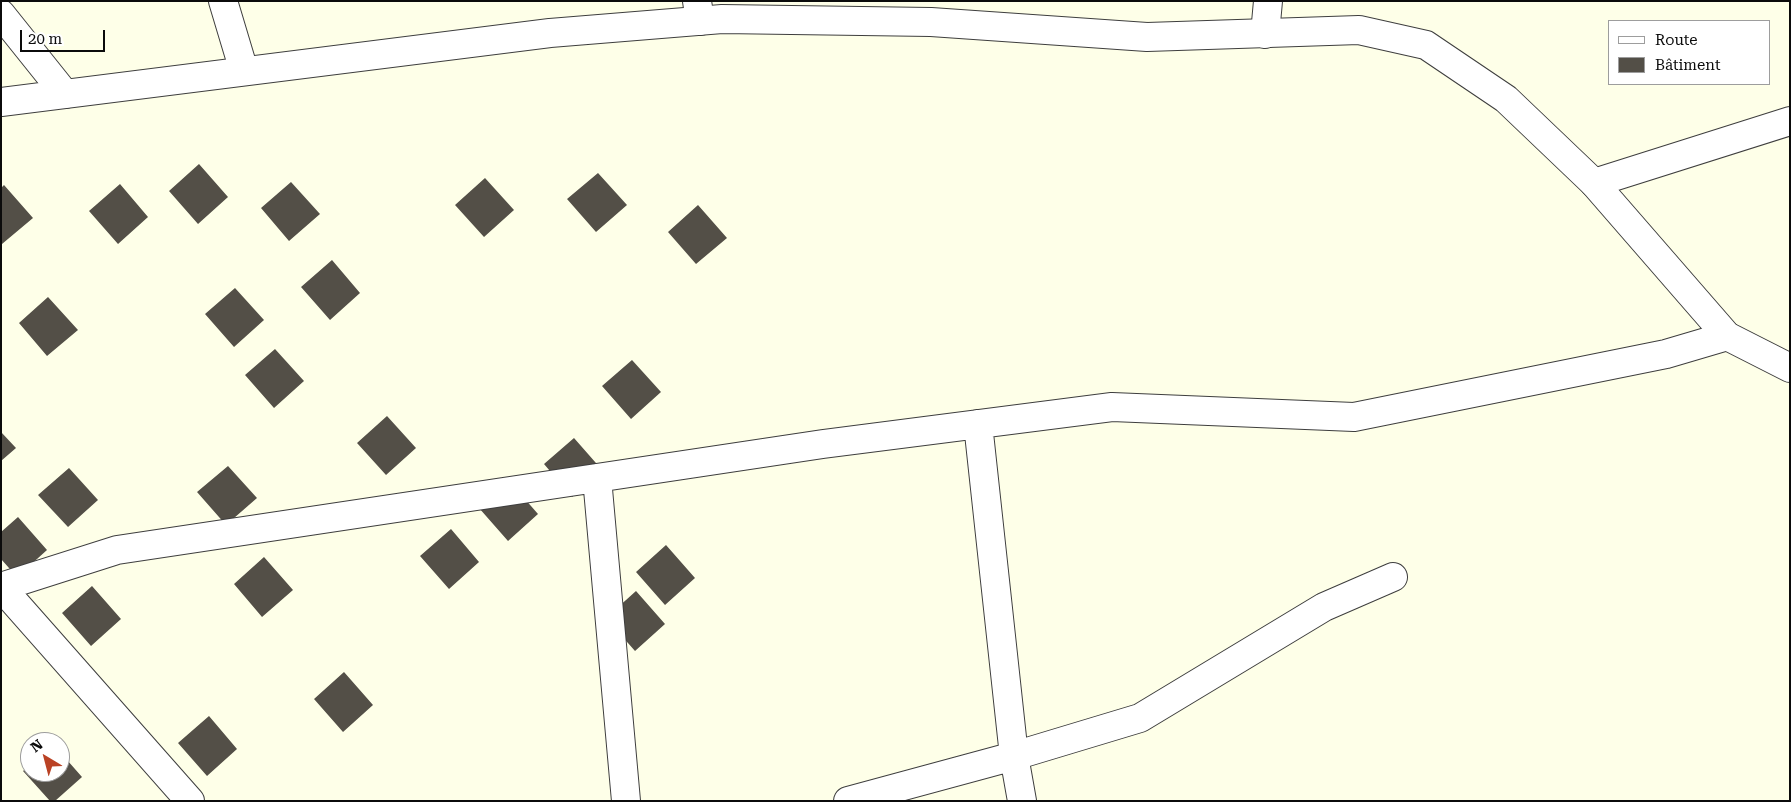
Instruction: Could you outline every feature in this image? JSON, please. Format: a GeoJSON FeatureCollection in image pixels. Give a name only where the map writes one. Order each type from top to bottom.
{"type":"FeatureCollection","features":[{"type":"Feature","properties":{"kind":"street"},"geometry":{"type":"LineString","coordinates":[[224,1],[244,71]]}},
{"type":"Feature","properties":{"kind":"street"},"geometry":{"type":"LineString","coordinates":[[1265,34],[1268,1]]}},
{"type":"Feature","properties":{"kind":"street"},"geometry":{"type":"LineString","coordinates":[[1,102],[550,33],[699,11],[722,19],[931,22],[1147,37],[1359,30],[1426,45],[1506,99],[1594,183],[1727,336],[1790,368]]}},
{"type":"Feature","properties":{"kind":"street"},"geometry":{"type":"LineString","coordinates":[[1,14],[65,94]]}},
{"type":"Feature","properties":{"kind":"street"},"geometry":{"type":"LineString","coordinates":[[1594,183],[1790,121]]}},
{"type":"Feature","properties":{"kind":"street"},"geometry":{"type":"LineString","coordinates":[[190,801],[1,587],[116,550],[822,444],[1112,407],[1354,417],[1666,354],[1727,336]]}},
{"type":"Feature","properties":{"kind":"street"},"geometry":{"type":"LineString","coordinates":[[978,424],[1014,756],[1022,801]]}},
{"type":"Feature","properties":{"kind":"street"},"geometry":{"type":"LineString","coordinates":[[597,478],[626,801]]}},
{"type":"Feature","properties":{"kind":"street"},"geometry":{"type":"LineString","coordinates":[[848,801],[1014,756],[1140,718],[1324,607],[1393,577]]}},
{"type":"Feature","properties":{"kind":"building"},"geometry":{"type":"Polygon","coordinates":[[[199,164],[228,197],[198,224],[169,191],[199,164]]]}},
{"type":"Feature","properties":{"kind":"building"},"geometry":{"type":"Polygon","coordinates":[[[598,173],[627,205],[596,232],[567,199],[598,173]]]}},
{"type":"Feature","properties":{"kind":"building"},"geometry":{"type":"Polygon","coordinates":[[[485,178],[514,210],[484,237],[455,205],[485,178]]]}},
{"type":"Feature","properties":{"kind":"building"},"geometry":{"type":"Polygon","coordinates":[[[291,182],[320,214],[289,241],[261,208],[291,182]]]}},
{"type":"Feature","properties":{"kind":"building"},"geometry":{"type":"Polygon","coordinates":[[[120,184],[148,217],[118,244],[89,211],[120,184]]]}},
{"type":"Feature","properties":{"kind":"building"},"geometry":{"type":"Polygon","coordinates":[[[4,185],[33,218],[2,244],[1,188],[4,185]]]}},
{"type":"Feature","properties":{"kind":"building"},"geometry":{"type":"Polygon","coordinates":[[[698,205],[727,238],[696,264],[668,232],[698,205]]]}},
{"type":"Feature","properties":{"kind":"building"},"geometry":{"type":"Polygon","coordinates":[[[332,260],[360,293],[330,320],[301,287],[332,260]]]}},
{"type":"Feature","properties":{"kind":"building"},"geometry":{"type":"Polygon","coordinates":[[[235,288],[264,320],[234,347],[205,314],[235,288]]]}},
{"type":"Feature","properties":{"kind":"building"},"geometry":{"type":"Polygon","coordinates":[[[48,297],[78,330],[47,356],[19,323],[48,297]]]}},
{"type":"Feature","properties":{"kind":"building"},"geometry":{"type":"Polygon","coordinates":[[[275,349],[304,381],[274,408],[245,375],[275,349]]]}},
{"type":"Feature","properties":{"kind":"building"},"geometry":{"type":"Polygon","coordinates":[[[632,360],[661,392],[631,419],[602,386],[632,360]]]}},
{"type":"Feature","properties":{"kind":"building"},"geometry":{"type":"Polygon","coordinates":[[[387,416],[416,448],[386,475],[357,443],[387,416]]]}},
{"type":"Feature","properties":{"kind":"building"},"geometry":{"type":"Polygon","coordinates":[[[1,432],[16,448],[1,461],[1,432]]]}},
{"type":"Feature","properties":{"kind":"building"},"geometry":{"type":"Polygon","coordinates":[[[574,438],[603,471],[572,497],[544,464],[574,438]]]}},
{"type":"Feature","properties":{"kind":"building"},"geometry":{"type":"Polygon","coordinates":[[[228,466],[257,498],[226,525],[197,492],[228,466]]]}},
{"type":"Feature","properties":{"kind":"building"},"geometry":{"type":"Polygon","coordinates":[[[69,468],[98,500],[68,527],[38,495],[69,468]]]}},
{"type":"Feature","properties":{"kind":"building"},"geometry":{"type":"Polygon","coordinates":[[[510,482],[538,514],[508,541],[479,508],[510,482]]]}},
{"type":"Feature","properties":{"kind":"building"},"geometry":{"type":"Polygon","coordinates":[[[18,517],[47,550],[17,577],[1,559],[1,532],[18,517]]]}},
{"type":"Feature","properties":{"kind":"building"},"geometry":{"type":"Polygon","coordinates":[[[451,529],[479,562],[449,589],[420,556],[451,529]]]}},
{"type":"Feature","properties":{"kind":"building"},"geometry":{"type":"Polygon","coordinates":[[[666,545],[695,578],[665,605],[636,572],[666,545]]]}},
{"type":"Feature","properties":{"kind":"building"},"geometry":{"type":"Polygon","coordinates":[[[264,557],[293,590],[262,617],[234,584],[264,557]]]}},
{"type":"Feature","properties":{"kind":"building"},"geometry":{"type":"Polygon","coordinates":[[[92,586],[121,619],[91,646],[62,613],[92,586]]]}},
{"type":"Feature","properties":{"kind":"building"},"geometry":{"type":"Polygon","coordinates":[[[636,591],[665,624],[635,651],[606,618],[636,591]]]}},
{"type":"Feature","properties":{"kind":"building"},"geometry":{"type":"Polygon","coordinates":[[[344,672],[373,705],[343,732],[314,699],[344,672]]]}},
{"type":"Feature","properties":{"kind":"building"},"geometry":{"type":"Polygon","coordinates":[[[209,716],[237,749],[207,776],[178,743],[209,716]]]}},
{"type":"Feature","properties":{"kind":"building"},"geometry":{"type":"Polygon","coordinates":[[[70,763],[82,777],[55,801],[50,801],[33,782],[70,782],[70,763]]]}}]}
